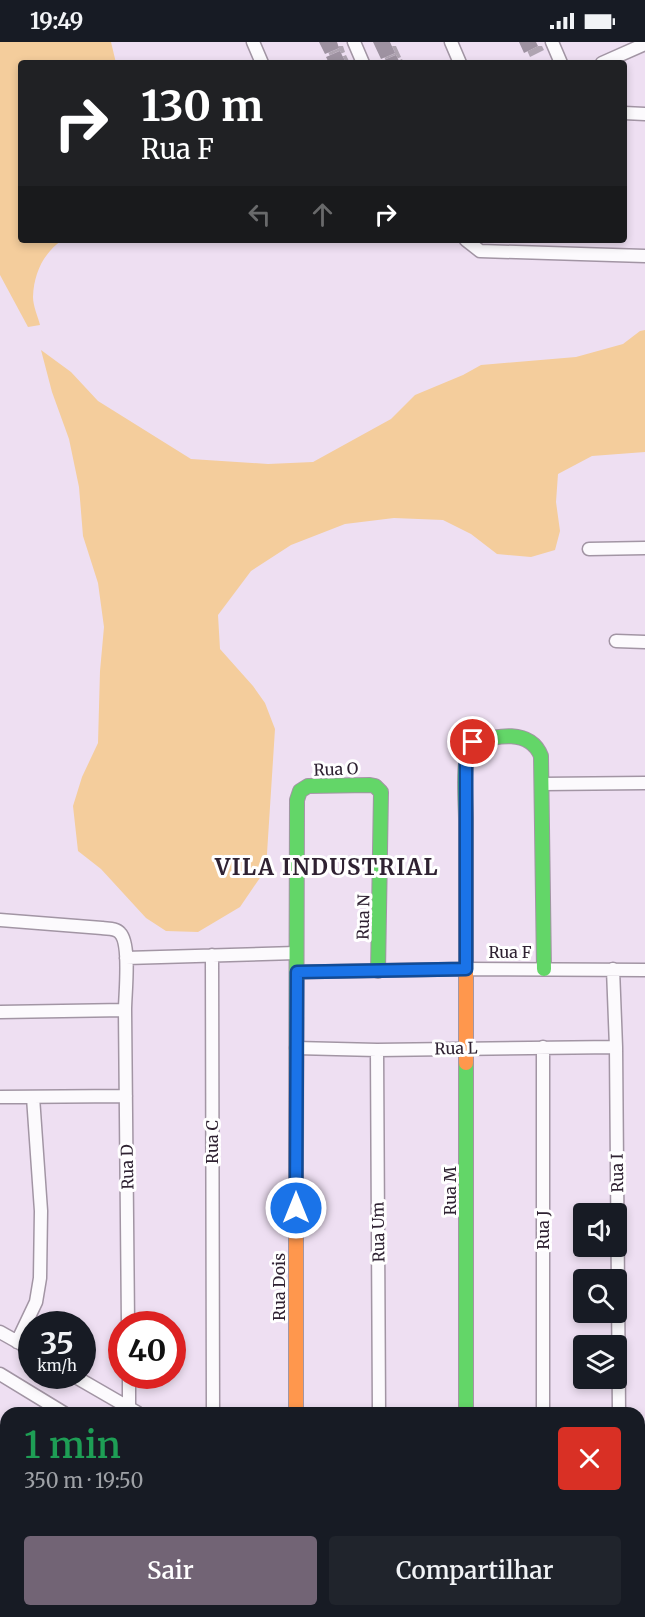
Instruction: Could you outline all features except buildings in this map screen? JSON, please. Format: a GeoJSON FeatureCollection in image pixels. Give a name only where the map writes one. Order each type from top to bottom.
{"type":"FeatureCollection","features":[{"type":"Feature","properties":{"kind":"street"},"geometry":{"type":"LineString","coordinates":[[253,42],[261,60]]}},
{"type":"Feature","properties":{"kind":"street"},"geometry":{"type":"LineString","coordinates":[[354,42],[362,60]]}},
{"type":"Feature","properties":{"kind":"street"},"geometry":{"type":"LineString","coordinates":[[451,42],[459,60]]}},
{"type":"Feature","properties":{"kind":"street"},"geometry":{"type":"LineString","coordinates":[[552,42],[560,60]]}},
{"type":"Feature","properties":{"kind":"street"},"geometry":{"type":"LineString","coordinates":[[609,60],[645,44]]}},
{"type":"Feature","properties":{"kind":"street"},"geometry":{"type":"LineString","coordinates":[[627,113],[645,114]]}},
{"type":"Feature","properties":{"kind":"street"},"geometry":{"type":"LineString","coordinates":[[470,243],[480,251],[645,256]]}},
{"type":"Feature","properties":{"kind":"street"},"geometry":{"type":"LineString","coordinates":[[589,549],[645,548]]}},
{"type":"Feature","properties":{"kind":"street"},"geometry":{"type":"LineString","coordinates":[[616,641],[645,642]]}},
{"type":"Feature","properties":{"kind":"street"},"geometry":{"type":"LineString","coordinates":[[466,969],[466,765],[468,748],[473,742],[509,737],[528,739],[538,748],[541,756],[542,784],[645,783]]}},
{"type":"Feature","properties":{"kind":"street","name":"Rua O"},"geometry":{"type":"LineString","coordinates":[[297,800],[300,791],[308,786],[370,784],[381,792]]}},
{"type":"Feature","properties":{"kind":"street","name":"Rua F"},"geometry":{"type":"LineString","coordinates":[[542,784],[544,969]]}},
{"type":"Feature","properties":{"kind":"street","name":"Rua N"},"geometry":{"type":"LineString","coordinates":[[378,971],[381,792]]}},
{"type":"Feature","properties":{"kind":"street","name":"Rua Dois"},"geometry":{"type":"LineString","coordinates":[[296,1407],[297,800]]}},
{"type":"Feature","properties":{"kind":"street"},"geometry":{"type":"LineString","coordinates":[[0,920],[116,930],[123,938],[126,957],[296,953]]}},
{"type":"Feature","properties":{"kind":"street","name":"Rua C"},"geometry":{"type":"LineString","coordinates":[[212,956],[213,1407]]}},
{"type":"Feature","properties":{"kind":"street","name":"Rua D"},"geometry":{"type":"LineString","coordinates":[[126,957],[128,1311]]}},
{"type":"Feature","properties":{"kind":"street","name":"Rua F"},"geometry":{"type":"LineString","coordinates":[[297,972],[466,969],[645,970]]}},
{"type":"Feature","properties":{"kind":"street","name":"Rua M"},"geometry":{"type":"LineString","coordinates":[[466,969],[466,1407]]}},
{"type":"Feature","properties":{"kind":"street","name":"Rua I"},"geometry":{"type":"LineString","coordinates":[[613,969],[616,1047],[619,1407]]}},
{"type":"Feature","properties":{"kind":"street"},"geometry":{"type":"LineString","coordinates":[[0,1012],[125,1010]]}},
{"type":"Feature","properties":{"kind":"street","name":"Rua J"},"geometry":{"type":"LineString","coordinates":[[543,1047],[543,1407]]}},
{"type":"Feature","properties":{"kind":"street","name":"Rua L"},"geometry":{"type":"LineString","coordinates":[[296,1048],[377,1050],[616,1047]]}},
{"type":"Feature","properties":{"kind":"street","name":"Rua Um"},"geometry":{"type":"LineString","coordinates":[[377,1050],[379,1407]]}},
{"type":"Feature","properties":{"kind":"street"},"geometry":{"type":"LineString","coordinates":[[0,1097],[126,1096]]}},
{"type":"Feature","properties":{"kind":"street"},"geometry":{"type":"LineString","coordinates":[[0,1332],[17,1342],[36,1302],[40,1278],[40,1212],[33,1097]]}},
{"type":"Feature","properties":{"kind":"street"},"geometry":{"type":"LineString","coordinates":[[0,1374],[54,1407]]}},
{"type":"Feature","properties":{"kind":"street"},"geometry":{"type":"LineString","coordinates":[[96,1389],[128,1407]]}},
{"type":"Feature","properties":{"kind":"street"},"geometry":{"type":"LineString","coordinates":[[131,1389],[133,1407]]}},
{"type":"Feature","properties":{"kind":"shaded area"},"geometry":{"type":"Polygon","coordinates":[[[0,42],[111,42],[115,60],[18,60],[18,243],[58,243],[45,258],[35,280],[33,297],[40,325],[28,327],[0,275],[0,42]]]}},
{"type":"Feature","properties":{"kind":"shaded area"},"geometry":{"type":"Polygon","coordinates":[[[645,330],[645,452],[592,456],[558,474],[556,502],[560,531],[555,550],[531,557],[497,554],[471,534],[443,520],[394,518],[345,524],[291,545],[251,571],[218,615],[220,649],[265,703],[275,729],[266,869],[240,907],[198,932],[166,931],[146,918],[101,869],[78,851],[73,806],[82,777],[98,743],[104,627],[98,583],[83,536],[79,487],[69,439],[52,392],[41,350],[71,372],[98,401],[191,459],[268,464],[313,462],[391,419],[415,395],[481,365],[576,357],[623,344],[640,331],[645,330]]]}},
{"type":"Feature","properties":{"kind":"traffic: fast"},"geometry":{"type":"LineString","coordinates":[[466,820],[466,768],[469,749],[473,742],[511,736],[529,741],[536,747],[541,756],[544,969]]}},
{"type":"Feature","properties":{"kind":"traffic: fast"},"geometry":{"type":"LineString","coordinates":[[296,1155],[297,800],[300,791],[308,786],[370,785],[375,786],[381,792],[378,971]]}},
{"type":"Feature","properties":{"kind":"traffic: fast"},"geometry":{"type":"LineString","coordinates":[[466,1063],[466,1407]]}},
{"type":"Feature","properties":{"kind":"traffic: slow"},"geometry":{"type":"LineString","coordinates":[[466,820],[466,1063]]}},
{"type":"Feature","properties":{"kind":"traffic: slow"},"geometry":{"type":"LineString","coordinates":[[296,1155],[296,1407]]}},
{"type":"Feature","properties":{"kind":"district","name":"VILA INDUSTRIAL"},"geometry":{"type":"Point","coordinates":[327,867]}},
{"type":"Feature","properties":{"kind":"route"},"geometry":{"type":"LineString","coordinates":[[296,1208],[297,972],[466,969],[466,754],[473,742]]}}]}
